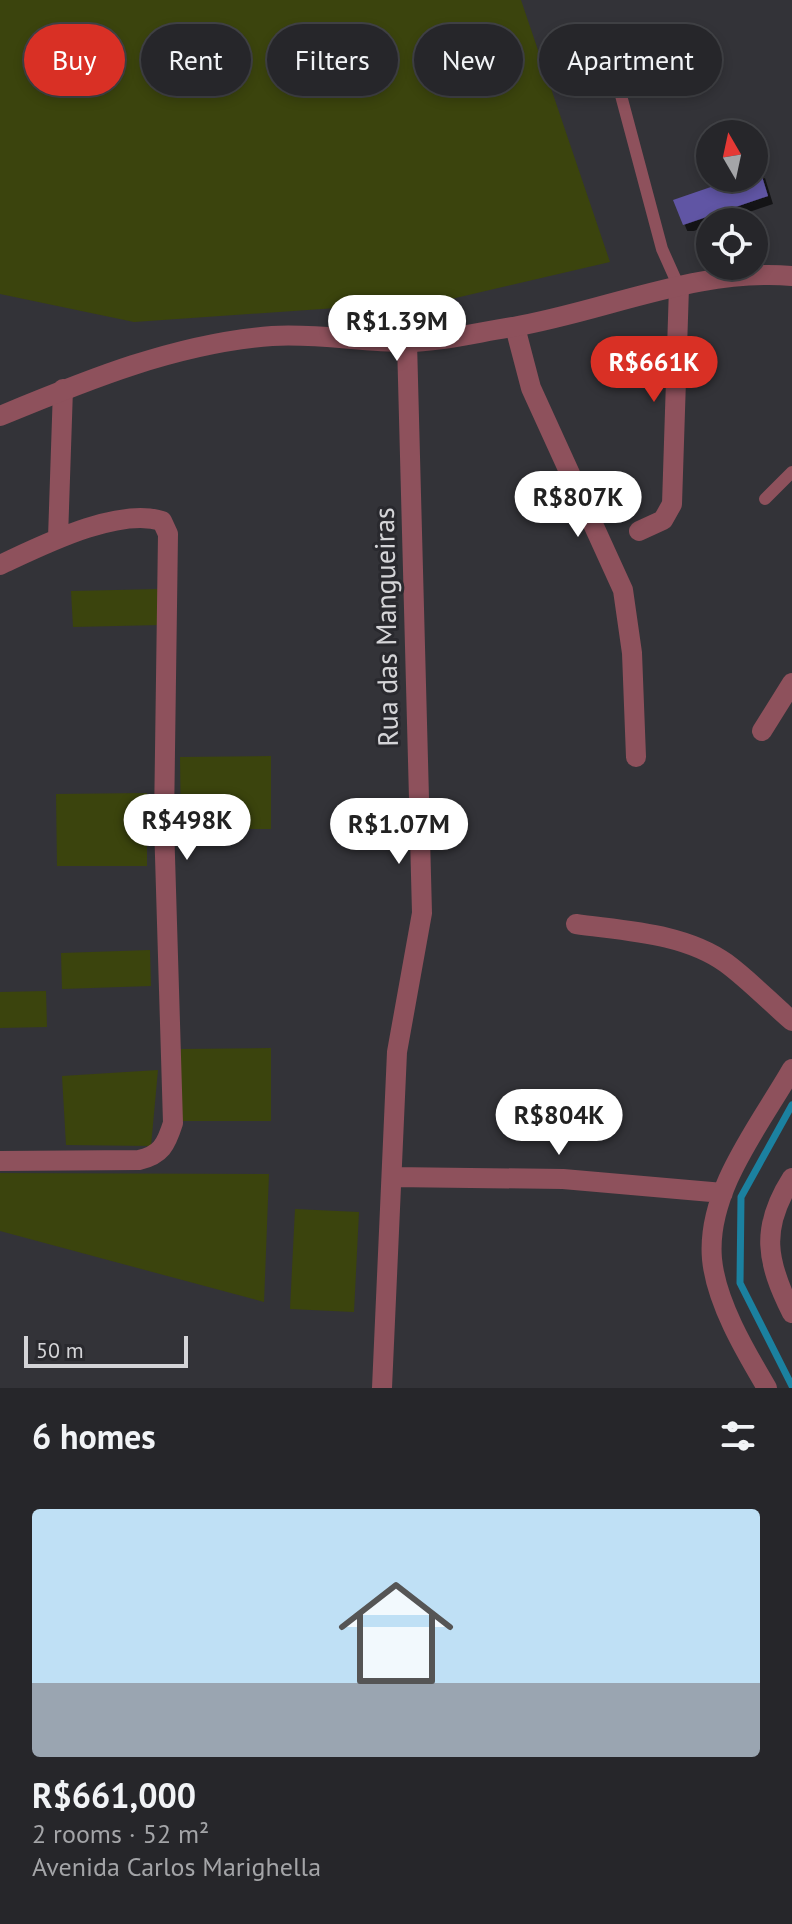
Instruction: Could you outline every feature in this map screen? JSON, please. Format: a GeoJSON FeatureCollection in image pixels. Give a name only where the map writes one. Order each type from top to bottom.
{"type":"FeatureCollection","features":[{"type":"Feature","properties":{"kind":"street"},"geometry":{"type":"LineString","coordinates":[[0,416],[63,389],[136,364],[215,344],[285,336],[407,342],[515,327],[597,310],[679,287],[748,275],[792,276]]}},
{"type":"Feature","properties":{"kind":"street"},"geometry":{"type":"LineString","coordinates":[[639,531],[663,520],[672,504],[679,287]]}},
{"type":"Feature","properties":{"kind":"street"},"geometry":{"type":"LineString","coordinates":[[515,327],[531,388],[623,590],[632,653],[636,757]]}},
{"type":"Feature","properties":{"kind":"street","name":"Rua das Mangueiras"},"geometry":{"type":"LineString","coordinates":[[382,1388],[397,1052],[422,913],[407,342]]}},
{"type":"Feature","properties":{"kind":"street"},"geometry":{"type":"LineString","coordinates":[[58,538],[63,389]]}},
{"type":"Feature","properties":{"kind":"street"},"geometry":{"type":"LineString","coordinates":[[0,565],[58,538],[149,517],[162,521],[168,534],[164,823],[173,1123],[167,1143],[157,1156],[139,1160],[0,1161]]}},
{"type":"Feature","properties":{"kind":"street"},"geometry":{"type":"LineString","coordinates":[[762,731],[792,683]]}},
{"type":"Feature","properties":{"kind":"street"},"geometry":{"type":"LineString","coordinates":[[576,924],[651,934],[692,945],[725,962],[792,1021]]}},
{"type":"Feature","properties":{"kind":"street"},"geometry":{"type":"LineString","coordinates":[[743,1388],[764,1382],[723,1298],[712,1260],[713,1228],[723,1193],[792,1069]]}},
{"type":"Feature","properties":{"kind":"street"},"geometry":{"type":"LineString","coordinates":[[392,1177],[563,1179],[723,1193]]}},
{"type":"Feature","properties":{"kind":"street"},"geometry":{"type":"LineString","coordinates":[[792,1178],[777,1201],[770,1223],[769,1247],[777,1283],[792,1313]]}},
{"type":"Feature","properties":{"kind":"lane"},"geometry":{"type":"LineString","coordinates":[[621,96],[662,249],[679,287]]}},
{"type":"Feature","properties":{"kind":"lane"},"geometry":{"type":"LineString","coordinates":[[765,499],[792,472]]}},
{"type":"Feature","properties":{"kind":"green space"},"geometry":{"type":"Polygon","coordinates":[[[0,0],[521,0],[539,53],[539,96],[554,96],[610,262],[413,308],[365,306],[134,322],[0,294],[0,0]]]}},
{"type":"Feature","properties":{"kind":"green space"},"geometry":{"type":"Polygon","coordinates":[[[160,589],[161,625],[73,627],[71,591],[160,589]]]}},
{"type":"Feature","properties":{"kind":"green space"},"geometry":{"type":"Polygon","coordinates":[[[271,756],[271,829],[181,829],[180,757],[271,756]]]}},
{"type":"Feature","properties":{"kind":"green space"},"geometry":{"type":"Polygon","coordinates":[[[147,793],[147,866],[57,866],[56,794],[147,793]]]}},
{"type":"Feature","properties":{"kind":"green space"},"geometry":{"type":"Polygon","coordinates":[[[150,950],[151,986],[62,989],[61,953],[150,950]]]}},
{"type":"Feature","properties":{"kind":"green space"},"geometry":{"type":"Polygon","coordinates":[[[46,991],[47,1027],[0,1028],[0,992],[46,991]]]}},
{"type":"Feature","properties":{"kind":"green space"},"geometry":{"type":"Polygon","coordinates":[[[271,1048],[271,1121],[181,1121],[181,1049],[271,1048]]]}},
{"type":"Feature","properties":{"kind":"green space"},"geometry":{"type":"Polygon","coordinates":[[[158,1070],[151,1146],[66,1145],[62,1076],[158,1070]]]}},
{"type":"Feature","properties":{"kind":"green space"},"geometry":{"type":"Polygon","coordinates":[[[0,1173],[269,1174],[264,1302],[0,1231],[0,1173]]]}},
{"type":"Feature","properties":{"kind":"green space"},"geometry":{"type":"Polygon","coordinates":[[[295,1209],[359,1212],[354,1312],[290,1309],[295,1209]]]}},
{"type":"Feature","properties":{"kind":"building"},"geometry":{"type":"Polygon","coordinates":[[[696,192],[767,192],[768,196],[733,208],[696,208],[696,221],[683,225],[673,200],[696,192]]]}},
{"type":"Feature","properties":{"kind":"waterway"},"geometry":{"type":"LineString","coordinates":[[792,1105],[741,1197],[740,1283],[792,1386]]}}]}
